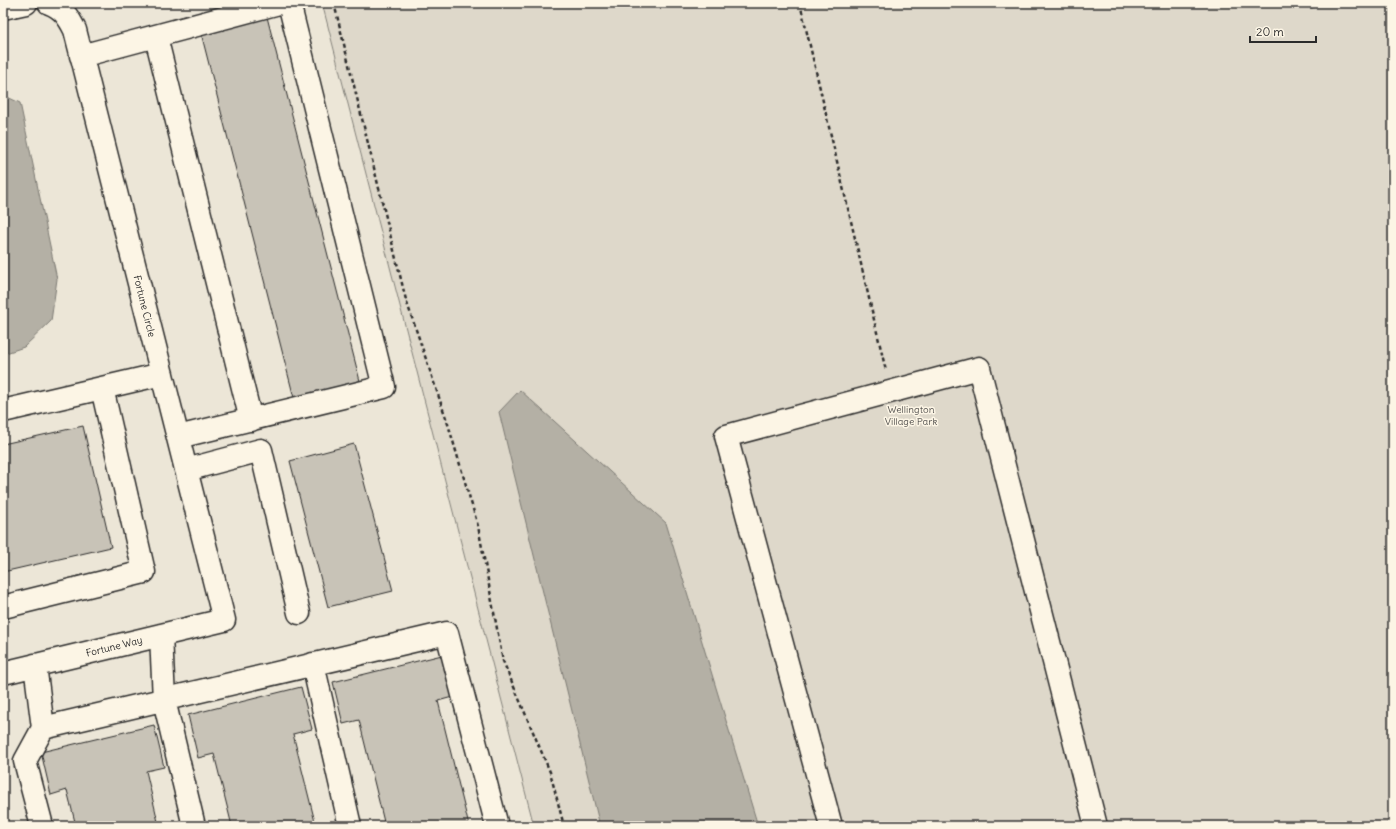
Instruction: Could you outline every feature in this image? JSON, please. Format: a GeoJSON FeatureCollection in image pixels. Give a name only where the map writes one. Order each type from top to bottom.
{"type":"FeatureCollection","features":[{"type":"Feature","properties":{"kind":"street"},"geometry":{"type":"LineString","coordinates":[[3,8],[26,3]]}},
{"type":"Feature","properties":{"kind":"street","name":"Fortune Circle"},"geometry":{"type":"LineString","coordinates":[[49,3],[55,5],[68,16],[75,30],[224,620]]}},
{"type":"Feature","properties":{"kind":"street"},"geometry":{"type":"LineString","coordinates":[[81,56],[279,3]]}},
{"type":"Feature","properties":{"kind":"street"},"geometry":{"type":"LineString","coordinates":[[178,437],[384,388],[289,3]]}},
{"type":"Feature","properties":{"kind":"street"},"geometry":{"type":"LineString","coordinates":[[156,37],[251,420]]}},
{"type":"Feature","properties":{"kind":"street"},"geometry":{"type":"LineString","coordinates":[[831,826],[726,436],[980,368],[1096,826]]}},
{"type":"Feature","properties":{"kind":"street"},"geometry":{"type":"LineString","coordinates":[[3,411],[162,374]]}},
{"type":"Feature","properties":{"kind":"street"},"geometry":{"type":"LineString","coordinates":[[3,607],[144,572],[102,388]]}},
{"type":"Feature","properties":{"kind":"street"},"geometry":{"type":"LineString","coordinates":[[186,470],[261,450],[299,613]]}},
{"type":"Feature","properties":{"kind":"street","name":"Fortune Way"},"geometry":{"type":"LineString","coordinates":[[3,673],[224,620]]}},
{"type":"Feature","properties":{"kind":"street"},"geometry":{"type":"LineString","coordinates":[[43,728],[447,633],[497,826]]}},
{"type":"Feature","properties":{"kind":"street"},"geometry":{"type":"LineString","coordinates":[[161,635],[164,700],[194,826]]}},
{"type":"Feature","properties":{"kind":"street"},"geometry":{"type":"LineString","coordinates":[[313,664],[350,826]]}},
{"type":"Feature","properties":{"kind":"street"},"geometry":{"type":"LineString","coordinates":[[35,665],[43,728],[25,761],[42,826]]}},
{"type":"Feature","properties":{"kind":"path"},"geometry":{"type":"LineString","coordinates":[[334,3],[406,300],[448,424],[478,526],[503,661],[550,772],[564,826]]}},
{"type":"Feature","properties":{"kind":"path"},"geometry":{"type":"LineString","coordinates":[[800,3],[891,392]]}},
{"type":"Feature","properties":{"kind":"shaded area"},"geometry":{"type":"Polygon","coordinates":[[[3,3],[322,3],[534,826],[3,826],[3,3]]]}},
{"type":"Feature","properties":{"kind":"shaded area"},"geometry":{"type":"Polygon","coordinates":[[[1288,3],[1320,3],[1312,8],[1288,3]]]}},
{"type":"Feature","properties":{"kind":"shaded area"},"geometry":{"type":"Polygon","coordinates":[[[3,95],[20,103],[57,279],[51,321],[24,347],[3,354],[3,95]]]}},
{"type":"Feature","properties":{"kind":"shaded area"},"geometry":{"type":"Polygon","coordinates":[[[520,390],[666,523],[758,826],[600,826],[499,412],[520,390]]]}},
{"type":"Feature","properties":{"kind":"green space","name":"Wellington Village Park"},"geometry":{"type":"Polygon","coordinates":[[[322,3],[1393,3],[1393,826],[534,826],[322,3]]]}},
{"type":"Feature","properties":{"kind":"building"},"geometry":{"type":"Polygon","coordinates":[[[266,13],[360,381],[294,398],[200,29],[266,13]]]}},
{"type":"Feature","properties":{"kind":"building"},"geometry":{"type":"Polygon","coordinates":[[[83,426],[111,547],[3,572],[3,444],[83,426]]]}},
{"type":"Feature","properties":{"kind":"building"},"geometry":{"type":"Polygon","coordinates":[[[354,444],[393,591],[328,607],[290,461],[354,444]]]}},
{"type":"Feature","properties":{"kind":"building"},"geometry":{"type":"Polygon","coordinates":[[[446,654],[456,696],[438,701],[469,826],[385,826],[359,720],[343,724],[333,682],[446,654]]]}},
{"type":"Feature","properties":{"kind":"building"},"geometry":{"type":"Polygon","coordinates":[[[301,687],[312,729],[293,734],[316,826],[232,826],[214,754],[198,758],[188,715],[301,687]]]}},
{"type":"Feature","properties":{"kind":"building"},"geometry":{"type":"Polygon","coordinates":[[[154,725],[164,767],[146,771],[159,826],[76,826],[67,790],[51,795],[41,752],[154,725]]]}}]}
